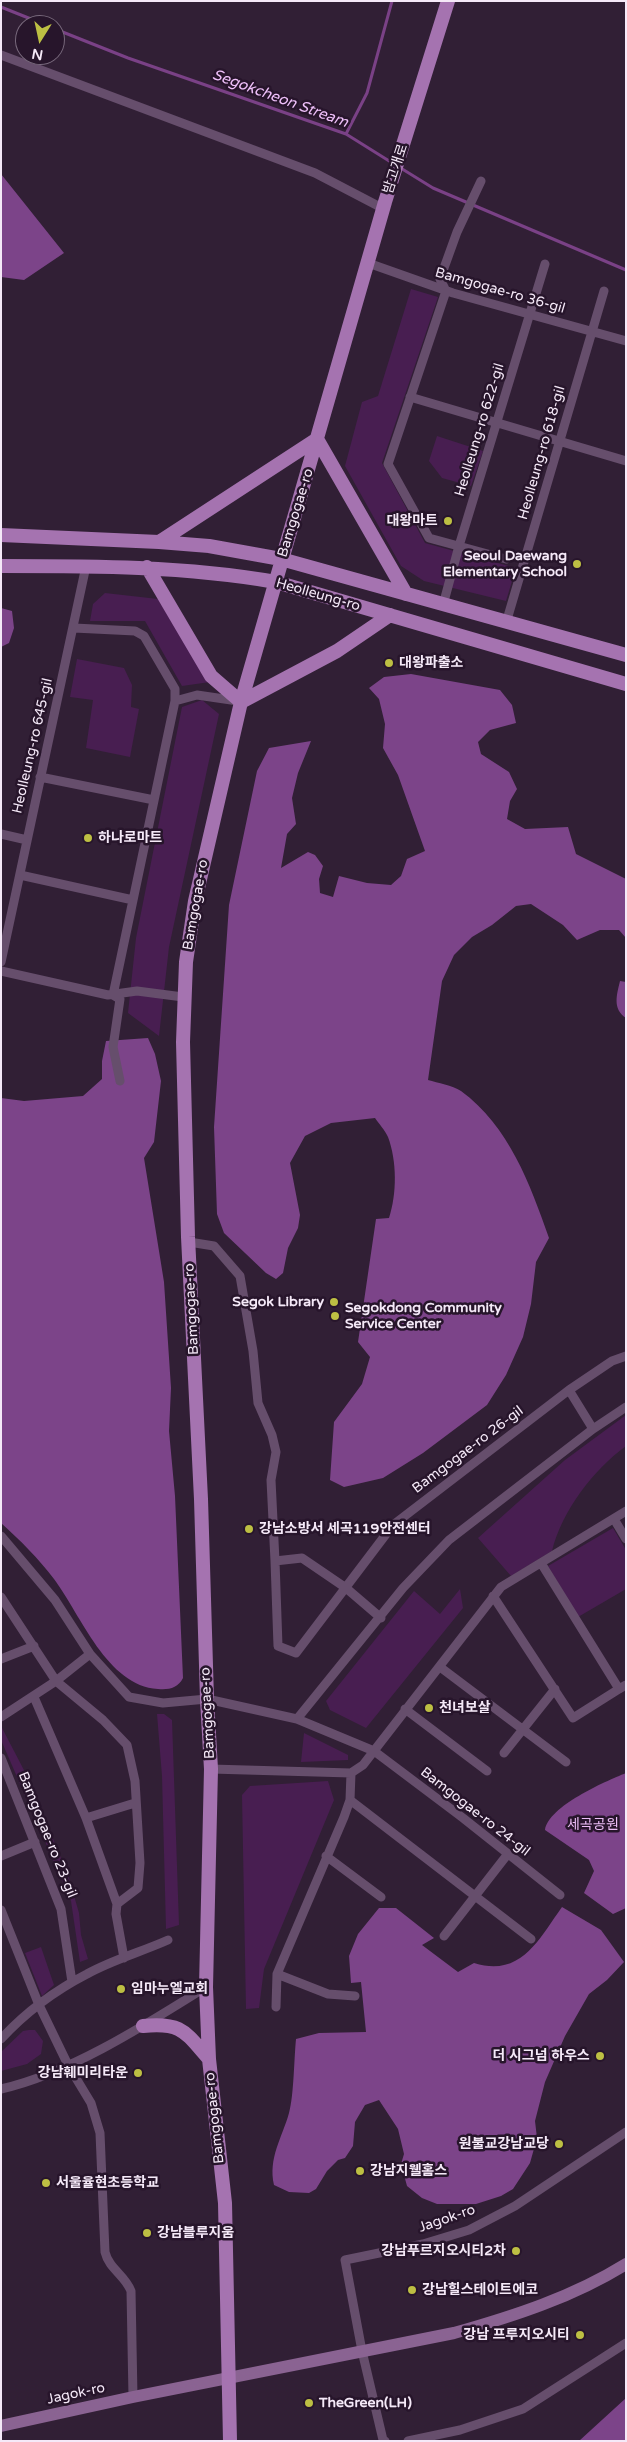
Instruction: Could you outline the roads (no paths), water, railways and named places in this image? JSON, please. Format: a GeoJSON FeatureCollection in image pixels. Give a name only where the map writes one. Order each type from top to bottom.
{"type":"FeatureCollection","features":[{"type":"Feature","properties":{"kind":"main road","name":"밤고개로"},"geometry":{"type":"LineString","coordinates":[[384,206],[448,1]]}},
{"type":"Feature","properties":{"kind":"main road","name":"Bamgogae-ro"},"geometry":{"type":"LineString","coordinates":[[230,2441],[225,2203],[209,2059],[206,1987],[211,1769],[201,1489],[189,1242],[183,997],[195,901],[241,702],[384,206]]}},
{"type":"Feature","properties":{"kind":"main road"},"geometry":{"type":"LineString","coordinates":[[160,542],[235,491],[317,439],[406,594]]}},
{"type":"Feature","properties":{"kind":"main road","name":"Heolleung-ro"},"geometry":{"type":"LineString","coordinates":[[1,535],[209,546],[282,559],[626,655]]}},
{"type":"Feature","properties":{"kind":"main road","name":"Heolleung-ro"},"geometry":{"type":"LineString","coordinates":[[1,566],[147,567],[221,572],[276,582],[626,684]]}},
{"type":"Feature","properties":{"kind":"main road"},"geometry":{"type":"LineString","coordinates":[[147,567],[212,676],[241,702],[337,651],[390,615]]}},
{"type":"Feature","properties":{"kind":"main road"},"geometry":{"type":"LineString","coordinates":[[143,2026],[165,2024],[174,2026],[183,2031],[209,2059]]}},
{"type":"Feature","properties":{"kind":"main road","name":"Jagok-ro"},"geometry":{"type":"LineString","coordinates":[[1,2426],[133,2397],[454,2332],[502,2320],[565,2296],[626,2264]]}},
{"type":"Feature","properties":{"kind":"street"},"geometry":{"type":"LineString","coordinates":[[1,55],[315,173],[384,206]]}},
{"type":"Feature","properties":{"kind":"street"},"geometry":{"type":"LineString","coordinates":[[481,181],[457,232],[440,279],[446,291],[388,464],[429,538],[506,559]]}},
{"type":"Feature","properties":{"kind":"street","name":"Bamgogae-ro 36-gil"},"geometry":{"type":"LineString","coordinates":[[368,263],[446,291],[626,341]]}},
{"type":"Feature","properties":{"kind":"street","name":"Heolleung-ro 622-gil"},"geometry":{"type":"LineString","coordinates":[[443,605],[459,546],[545,264]]}},
{"type":"Feature","properties":{"kind":"street","name":"Heolleung-ro 618-gil"},"geometry":{"type":"LineString","coordinates":[[506,623],[604,291]]}},
{"type":"Feature","properties":{"kind":"street"},"geometry":{"type":"LineString","coordinates":[[410,397],[626,461]]}},
{"type":"Feature","properties":{"kind":"street","name":"Heolleung-ro 645-gil"},"geometry":{"type":"LineString","coordinates":[[1,962],[86,566]]}},
{"type":"Feature","properties":{"kind":"street"},"geometry":{"type":"LineString","coordinates":[[74,628],[135,631],[144,636],[175,689],[175,701],[114,994]]}},
{"type":"Feature","properties":{"kind":"street"},"geometry":{"type":"LineString","coordinates":[[175,701],[197,694],[241,702]]}},
{"type":"Feature","properties":{"kind":"street"},"geometry":{"type":"LineString","coordinates":[[40,777],[154,800]]}},
{"type":"Feature","properties":{"kind":"street"},"geometry":{"type":"LineString","coordinates":[[1,834],[27,840]]}},
{"type":"Feature","properties":{"kind":"street"},"geometry":{"type":"LineString","coordinates":[[20,875],[133,900]]}},
{"type":"Feature","properties":{"kind":"street"},"geometry":{"type":"LineString","coordinates":[[1,971],[58,985],[114,994],[137,991],[183,997]]}},
{"type":"Feature","properties":{"kind":"street"},"geometry":{"type":"LineString","coordinates":[[114,994],[120,999],[113,1047],[120,1081]]}},
{"type":"Feature","properties":{"kind":"street"},"geometry":{"type":"LineString","coordinates":[[189,1242],[214,1246],[240,1276],[253,1351],[258,1403],[272,1435],[276,1452],[271,1480],[275,1561],[302,1558],[346,1588],[381,1618]]}},
{"type":"Feature","properties":{"kind":"street","name":"Bamgogae-ro 26-gil"},"geometry":{"type":"LineString","coordinates":[[275,1561],[278,1646],[296,1653],[393,1525],[569,1390],[612,1361],[626,1356]]}},
{"type":"Feature","properties":{"kind":"street"},"geometry":{"type":"LineString","coordinates":[[569,1390],[593,1428]]}},
{"type":"Feature","properties":{"kind":"street"},"geometry":{"type":"LineString","coordinates":[[1,1536],[54,1600],[90,1654],[129,1697],[163,1704],[207,1699],[297,1720],[381,1618],[403,1588],[448,1540],[593,1428],[626,1407]]}},
{"type":"Feature","properties":{"kind":"street"},"geometry":{"type":"LineString","coordinates":[[211,1769],[351,1773],[363,1765],[493,1596],[511,1580],[541,1564],[626,1511]]}},
{"type":"Feature","properties":{"kind":"street"},"geometry":{"type":"LineString","coordinates":[[614,1519],[626,1539]]}},
{"type":"Feature","properties":{"kind":"street"},"geometry":{"type":"LineString","coordinates":[[493,1596],[573,1718],[622,1687],[541,1564]]}},
{"type":"Feature","properties":{"kind":"street"},"geometry":{"type":"LineString","coordinates":[[1,1597],[56,1681],[102,1720],[127,1745],[135,1781],[140,1863],[138,1888],[117,1904]]}},
{"type":"Feature","properties":{"kind":"street"},"geometry":{"type":"LineString","coordinates":[[1,1659],[34,1646]]}},
{"type":"Feature","properties":{"kind":"street"},"geometry":{"type":"LineString","coordinates":[[1,1717],[34,1697],[90,1654]]}},
{"type":"Feature","properties":{"kind":"street"},"geometry":{"type":"LineString","coordinates":[[440,1667],[566,1762]]}},
{"type":"Feature","properties":{"kind":"street"},"geometry":{"type":"LineString","coordinates":[[504,1753],[555,1689]]}},
{"type":"Feature","properties":{"kind":"street"},"geometry":{"type":"LineString","coordinates":[[34,1697],[86,1818],[117,1904],[116,1914],[124,1958]]}},
{"type":"Feature","properties":{"kind":"street"},"geometry":{"type":"LineString","coordinates":[[405,1709],[487,1771]]}},
{"type":"Feature","properties":{"kind":"street","name":"Bamgogae-ro 24-gil"},"geometry":{"type":"LineString","coordinates":[[297,1720],[374,1751],[463,1818],[507,1855],[560,1895]]}},
{"type":"Feature","properties":{"kind":"street","name":"Bamgogae-ro 23-gil"},"geometry":{"type":"LineString","coordinates":[[1,1758],[61,1909],[72,1982]]}},
{"type":"Feature","properties":{"kind":"street"},"geometry":{"type":"LineString","coordinates":[[276,2007],[277,1974],[350,1800],[351,1773]]}},
{"type":"Feature","properties":{"kind":"street"},"geometry":{"type":"LineString","coordinates":[[350,1800],[531,1939]]}},
{"type":"Feature","properties":{"kind":"street"},"geometry":{"type":"LineString","coordinates":[[86,1818],[135,1803]]}},
{"type":"Feature","properties":{"kind":"street"},"geometry":{"type":"LineString","coordinates":[[1,1856],[35,1842]]}},
{"type":"Feature","properties":{"kind":"street"},"geometry":{"type":"LineString","coordinates":[[444,1936],[507,1855]]}},
{"type":"Feature","properties":{"kind":"street"},"geometry":{"type":"LineString","coordinates":[[326,1856],[381,1897]]}},
{"type":"Feature","properties":{"kind":"street"},"geometry":{"type":"LineString","coordinates":[[1,1910],[39,2005],[68,2065],[91,2103],[100,2132],[107,2262],[128,2284],[131,2291],[133,2397]]}},
{"type":"Feature","properties":{"kind":"street"},"geometry":{"type":"LineString","coordinates":[[1,2039],[39,2005],[72,1982],[168,1940]]}},
{"type":"Feature","properties":{"kind":"street"},"geometry":{"type":"LineString","coordinates":[[277,1974],[328,1994],[355,1996]]}},
{"type":"Feature","properties":{"kind":"street"},"geometry":{"type":"LineString","coordinates":[[1,2089],[68,2065],[143,2026],[206,1987]]}},
{"type":"Feature","properties":{"kind":"street","name":"Jagok-ro"},"geometry":{"type":"LineString","coordinates":[[362,2351],[345,2260],[423,2244],[469,2230],[515,2206],[626,2132]]}},
{"type":"Feature","properties":{"kind":"street"},"geometry":{"type":"LineString","coordinates":[[408,2441],[460,2430],[522,2409],[626,2343]]}},
{"type":"Feature","properties":{"kind":"street"},"geometry":{"type":"LineString","coordinates":[[362,2351],[384,2440]]}},
{"type":"Feature","properties":{"kind":"waterway"},"geometry":{"type":"LineString","coordinates":[[346,134],[367,93],[392,1]]}},
{"type":"Feature","properties":{"kind":"waterway","name":"Segokcheon Stream"},"geometry":{"type":"LineString","coordinates":[[1,7],[21,15]]}},
{"type":"Feature","properties":{"kind":"waterway","name":"Segokcheon Stream"},"geometry":{"type":"LineString","coordinates":[[65,33],[128,58],[346,134],[394,164]]}},
{"type":"Feature","properties":{"kind":"waterway","name":"Segokcheon Stream"},"geometry":{"type":"LineString","coordinates":[[399,167],[433,188],[626,270]]}},
{"type":"Feature","properties":{"kind":"place","name":"대왕마트"},"geometry":{"type":"Point","coordinates":[448,521]}},
{"type":"Feature","properties":{"kind":"place","name":"Seoul Daewang Elementary School"},"geometry":{"type":"Point","coordinates":[577,564]}},
{"type":"Feature","properties":{"kind":"place","name":"대왕파출소"},"geometry":{"type":"Point","coordinates":[389,663]}},
{"type":"Feature","properties":{"kind":"place","name":"하나로마트"},"geometry":{"type":"Point","coordinates":[88,838]}},
{"type":"Feature","properties":{"kind":"place","name":"Segok Library"},"geometry":{"type":"Point","coordinates":[334,1302]}},
{"type":"Feature","properties":{"kind":"place","name":"Segokdong Community Service Center"},"geometry":{"type":"Point","coordinates":[335,1316]}},
{"type":"Feature","properties":{"kind":"place","name":"강남소방서 세곡119안전센터"},"geometry":{"type":"Point","coordinates":[249,1529]}},
{"type":"Feature","properties":{"kind":"place","name":"천녀보살"},"geometry":{"type":"Point","coordinates":[429,1708]}},
{"type":"Feature","properties":{"kind":"place","name":"임마누엘교회"},"geometry":{"type":"Point","coordinates":[121,1989]}},
{"type":"Feature","properties":{"kind":"place","name":"더 시그넘 하우스"},"geometry":{"type":"Point","coordinates":[600,2056]}},
{"type":"Feature","properties":{"kind":"place","name":"강남훼미리타운"},"geometry":{"type":"Point","coordinates":[138,2073]}},
{"type":"Feature","properties":{"kind":"place","name":"원불교강남교당"},"geometry":{"type":"Point","coordinates":[559,2144]}},
{"type":"Feature","properties":{"kind":"place","name":"강남지웰홈스"},"geometry":{"type":"Point","coordinates":[360,2171]}},
{"type":"Feature","properties":{"kind":"place","name":"서울율현초등학교"},"geometry":{"type":"Point","coordinates":[46,2183]}},
{"type":"Feature","properties":{"kind":"place","name":"강남블루지움"},"geometry":{"type":"Point","coordinates":[147,2233]}},
{"type":"Feature","properties":{"kind":"place","name":"강남푸르지오시티2차"},"geometry":{"type":"Point","coordinates":[516,2251]}},
{"type":"Feature","properties":{"kind":"place","name":"강남힐스테이트에코"},"geometry":{"type":"Point","coordinates":[412,2290]}},
{"type":"Feature","properties":{"kind":"place","name":"강남 프루지오시티"},"geometry":{"type":"Point","coordinates":[580,2335]}},
{"type":"Feature","properties":{"kind":"place","name":"TheGreen(LH)"},"geometry":{"type":"Point","coordinates":[309,2403]}},
{"type":"Feature","properties":{"kind":"park label","name":"세곡공원"},"geometry":{"type":"Point","coordinates":[593,1825]}}]}
